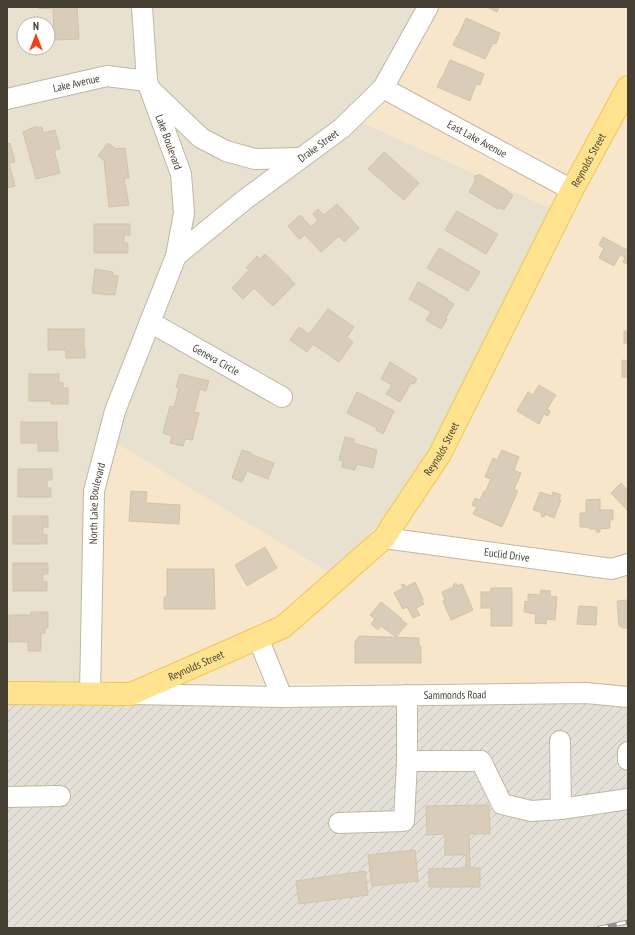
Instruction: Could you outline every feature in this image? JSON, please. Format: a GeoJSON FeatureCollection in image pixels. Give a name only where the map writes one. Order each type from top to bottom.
{"type":"FeatureCollection","features":[{"type":"Feature","properties":{"kind":"main road","name":"Reynolds Street"},"geometry":{"type":"LineString","coordinates":[[131,694],[283,627],[384,538],[440,454],[572,190],[628,87]]}},
{"type":"Feature","properties":{"kind":"main road"},"geometry":{"type":"LineString","coordinates":[[7,693],[131,694]]}},
{"type":"Feature","properties":{"kind":"street","name":"Lake Boulevard"},"geometry":{"type":"LineString","coordinates":[[142,7],[148,85],[181,174],[184,214],[176,256],[150,322]]}},
{"type":"Feature","properties":{"kind":"street","name":"Drake Street"},"geometry":{"type":"LineString","coordinates":[[176,256],[243,201],[342,128],[383,88],[428,7]]}},
{"type":"Feature","properties":{"kind":"street","name":"Lake Avenue"},"geometry":{"type":"LineString","coordinates":[[7,99],[107,76],[148,85]]}},
{"type":"Feature","properties":{"kind":"street"},"geometry":{"type":"LineString","coordinates":[[148,85],[201,138],[226,151],[255,159],[301,158]]}},
{"type":"Feature","properties":{"kind":"street","name":"East Lake Avenue"},"geometry":{"type":"LineString","coordinates":[[383,88],[572,190]]}},
{"type":"Feature","properties":{"kind":"street","name":"Geneva Circle"},"geometry":{"type":"LineString","coordinates":[[150,322],[282,397]]}},
{"type":"Feature","properties":{"kind":"street","name":"North Lake Boulevard"},"geometry":{"type":"LineString","coordinates":[[90,694],[94,491],[115,411],[150,322]]}},
{"type":"Feature","properties":{"kind":"street","name":"Euclid Drive"},"geometry":{"type":"LineString","coordinates":[[384,538],[612,569],[628,564]]}},
{"type":"Feature","properties":{"kind":"street"},"geometry":{"type":"LineString","coordinates":[[258,638],[282,697]]}},
{"type":"Feature","properties":{"kind":"street","name":"Sammonds Road"},"geometry":{"type":"LineString","coordinates":[[131,694],[282,697],[586,693],[628,698]]}},
{"type":"Feature","properties":{"kind":"street"},"geometry":{"type":"LineString","coordinates":[[339,823],[404,821],[407,760],[407,695]]}},
{"type":"Feature","properties":{"kind":"street"},"geometry":{"type":"LineString","coordinates":[[560,741],[561,809]]}},
{"type":"Feature","properties":{"kind":"street"},"geometry":{"type":"LineString","coordinates":[[628,752],[628,760]]}},
{"type":"Feature","properties":{"kind":"street"},"geometry":{"type":"LineString","coordinates":[[407,760],[481,761],[502,804],[531,811],[561,809],[628,799]]}},
{"type":"Feature","properties":{"kind":"street"},"geometry":{"type":"LineString","coordinates":[[7,797],[60,796]]}},
{"type":"Feature","properties":{"kind":"shaded area"},"geometry":{"type":"Polygon","coordinates":[[[7,7],[428,7],[357,120],[552,209],[432,448],[395,505],[354,552],[330,573],[90,684],[7,683],[7,7]]]}},
{"type":"Feature","properties":{"kind":"shaded area"},"geometry":{"type":"Polygon","coordinates":[[[428,7],[628,7],[628,68],[552,209],[357,120],[428,7]]]}},
{"type":"Feature","properties":{"kind":"shaded area"},"geometry":{"type":"Polygon","coordinates":[[[628,106],[628,687],[586,683],[179,684],[392,544],[628,106]]]}},
{"type":"Feature","properties":{"kind":"shaded area"},"geometry":{"type":"Polygon","coordinates":[[[105,436],[330,573],[279,618],[130,684],[90,684],[105,436]]]}},
{"type":"Feature","properties":{"kind":"shaded area"},"geometry":{"type":"Polygon","coordinates":[[[7,703],[125,704],[126,707],[133,704],[586,703],[628,708],[628,928],[7,928],[7,703]]]}},
{"type":"Feature","properties":{"kind":"building"},"geometry":{"type":"Polygon","coordinates":[[[39,7],[77,7],[79,39],[56,40],[56,16],[53,16],[53,8],[39,9],[39,7]]]}},
{"type":"Feature","properties":{"kind":"building"},"geometry":{"type":"Polygon","coordinates":[[[487,7],[499,7],[497,12],[487,7]]]}},
{"type":"Feature","properties":{"kind":"building"},"geometry":{"type":"Polygon","coordinates":[[[466,18],[500,33],[496,44],[493,43],[485,59],[453,45],[466,18]]]}},
{"type":"Feature","properties":{"kind":"building"},"geometry":{"type":"Polygon","coordinates":[[[450,60],[484,74],[480,85],[476,84],[470,101],[437,87],[450,60]]]}},
{"type":"Feature","properties":{"kind":"building"},"geometry":{"type":"Polygon","coordinates":[[[36,126],[37,128],[42,127],[43,133],[55,130],[60,149],[54,150],[60,173],[36,179],[23,132],[36,126]]]}},
{"type":"Feature","properties":{"kind":"building"},"geometry":{"type":"Polygon","coordinates":[[[10,143],[15,162],[9,163],[15,186],[7,188],[7,144],[10,143]]]}},
{"type":"Feature","properties":{"kind":"building"},"geometry":{"type":"Polygon","coordinates":[[[108,143],[116,149],[125,148],[129,178],[124,178],[129,205],[109,207],[104,160],[98,156],[108,143]]]}},
{"type":"Feature","properties":{"kind":"building"},"geometry":{"type":"Polygon","coordinates":[[[384,152],[419,183],[404,200],[368,169],[384,152]]]}},
{"type":"Feature","properties":{"kind":"building"},"geometry":{"type":"Polygon","coordinates":[[[479,174],[513,195],[504,210],[498,207],[498,209],[469,192],[476,179],[474,178],[479,174]]]}},
{"type":"Feature","properties":{"kind":"building"},"geometry":{"type":"Polygon","coordinates":[[[337,204],[359,228],[344,242],[339,236],[321,252],[305,235],[299,239],[288,226],[300,215],[311,227],[318,220],[313,214],[318,209],[324,215],[337,204]]]}},
{"type":"Feature","properties":{"kind":"building"},"geometry":{"type":"Polygon","coordinates":[[[457,211],[498,234],[486,254],[445,230],[457,211]]]}},
{"type":"Feature","properties":{"kind":"building"},"geometry":{"type":"Polygon","coordinates":[[[94,224],[130,224],[130,235],[124,235],[124,243],[128,243],[128,253],[94,253],[94,224]]]}},
{"type":"Feature","properties":{"kind":"building"},"geometry":{"type":"Polygon","coordinates":[[[603,237],[627,250],[628,248],[628,264],[623,262],[625,257],[620,255],[614,266],[599,258],[604,248],[599,245],[603,237]]]}},
{"type":"Feature","properties":{"kind":"building"},"geometry":{"type":"Polygon","coordinates":[[[439,248],[480,272],[468,291],[427,268],[439,248]]]}},
{"type":"Feature","properties":{"kind":"building"},"geometry":{"type":"Polygon","coordinates":[[[265,254],[295,284],[273,306],[254,288],[243,299],[232,288],[249,270],[246,268],[257,256],[260,259],[265,254]]]}},
{"type":"Feature","properties":{"kind":"building"},"geometry":{"type":"Polygon","coordinates":[[[95,269],[113,272],[112,275],[118,276],[115,295],[92,293],[95,269]]]}},
{"type":"Feature","properties":{"kind":"building"},"geometry":{"type":"Polygon","coordinates":[[[418,282],[454,304],[441,329],[426,320],[431,312],[409,299],[418,282]]]}},
{"type":"Feature","properties":{"kind":"building"},"geometry":{"type":"Polygon","coordinates":[[[328,309],[354,327],[347,337],[353,342],[339,362],[313,344],[307,352],[290,340],[299,327],[309,334],[328,309]]]}},
{"type":"Feature","properties":{"kind":"building"},"geometry":{"type":"Polygon","coordinates":[[[48,329],[84,329],[85,358],[66,358],[66,350],[48,350],[48,329]]]}},
{"type":"Feature","properties":{"kind":"building"},"geometry":{"type":"Polygon","coordinates":[[[624,331],[628,331],[628,343],[624,343],[624,331]]]}},
{"type":"Feature","properties":{"kind":"building"},"geometry":{"type":"Polygon","coordinates":[[[622,360],[628,361],[628,377],[622,377],[622,360]]]}},
{"type":"Feature","properties":{"kind":"building"},"geometry":{"type":"Polygon","coordinates":[[[390,362],[417,379],[414,384],[411,383],[400,402],[386,394],[392,385],[381,379],[390,362]]]}},
{"type":"Feature","properties":{"kind":"building"},"geometry":{"type":"Polygon","coordinates":[[[29,374],[59,374],[59,383],[63,383],[63,388],[68,388],[68,404],[51,404],[51,401],[29,401],[29,374]]]}},
{"type":"Feature","properties":{"kind":"building"},"geometry":{"type":"Polygon","coordinates":[[[180,374],[209,381],[206,391],[200,389],[194,412],[199,413],[192,440],[185,439],[183,446],[170,443],[172,436],[163,433],[170,406],[174,407],[179,388],[176,387],[180,374]]]}},
{"type":"Feature","properties":{"kind":"building"},"geometry":{"type":"Polygon","coordinates":[[[539,385],[556,395],[547,409],[550,411],[548,416],[544,414],[539,424],[517,411],[528,392],[533,395],[539,385]]]}},
{"type":"Feature","properties":{"kind":"building"},"geometry":{"type":"Polygon","coordinates":[[[357,392],[394,411],[383,434],[376,430],[377,428],[347,413],[357,392]]]}},
{"type":"Feature","properties":{"kind":"building"},"geometry":{"type":"Polygon","coordinates":[[[21,422],[57,422],[58,451],[38,451],[38,443],[21,443],[21,422]]]}},
{"type":"Feature","properties":{"kind":"building"},"geometry":{"type":"Polygon","coordinates":[[[345,437],[354,439],[353,443],[377,450],[373,468],[357,464],[355,470],[342,467],[343,461],[339,460],[345,437]]]}},
{"type":"Feature","properties":{"kind":"building"},"geometry":{"type":"Polygon","coordinates":[[[242,450],[274,463],[268,479],[247,471],[242,482],[232,478],[242,450]]]}},
{"type":"Feature","properties":{"kind":"building"},"geometry":{"type":"Polygon","coordinates":[[[502,450],[519,457],[514,470],[521,473],[514,489],[518,491],[502,527],[473,514],[477,507],[472,505],[475,498],[480,500],[484,491],[485,492],[491,479],[485,477],[493,458],[497,460],[502,450]]]}},
{"type":"Feature","properties":{"kind":"building"},"geometry":{"type":"Polygon","coordinates":[[[18,469],[52,469],[52,480],[47,480],[47,488],[51,488],[51,497],[18,497],[18,469]]]}},
{"type":"Feature","properties":{"kind":"building"},"geometry":{"type":"Polygon","coordinates":[[[621,483],[628,491],[628,511],[611,493],[621,483]]]}},
{"type":"Feature","properties":{"kind":"building"},"geometry":{"type":"Polygon","coordinates":[[[131,491],[147,492],[146,503],[180,505],[179,524],[129,521],[131,491]]]}},
{"type":"Feature","properties":{"kind":"building"},"geometry":{"type":"Polygon","coordinates":[[[540,492],[552,496],[553,492],[561,495],[559,499],[561,500],[554,518],[545,514],[544,517],[541,516],[542,513],[533,510],[540,492]]]}},
{"type":"Feature","properties":{"kind":"building"},"geometry":{"type":"Polygon","coordinates":[[[600,499],[600,510],[613,510],[613,520],[610,520],[610,528],[600,529],[600,532],[596,532],[596,529],[580,527],[580,513],[586,513],[586,500],[600,499]]]}},
{"type":"Feature","properties":{"kind":"building"},"geometry":{"type":"Polygon","coordinates":[[[13,516],[48,516],[48,527],[43,527],[43,535],[47,535],[47,544],[13,544],[13,516]]]}},
{"type":"Feature","properties":{"kind":"building"},"geometry":{"type":"Polygon","coordinates":[[[265,547],[277,568],[247,586],[235,565],[265,547]]]}},
{"type":"Feature","properties":{"kind":"building"},"geometry":{"type":"Polygon","coordinates":[[[13,563],[48,563],[48,574],[43,574],[43,582],[47,582],[47,591],[13,591],[13,563]]]}},
{"type":"Feature","properties":{"kind":"building"},"geometry":{"type":"Polygon","coordinates":[[[167,569],[214,569],[215,609],[164,609],[164,597],[167,597],[167,569]]]}},
{"type":"Feature","properties":{"kind":"building"},"geometry":{"type":"Polygon","coordinates":[[[415,582],[424,604],[416,608],[420,615],[413,618],[407,607],[403,609],[394,593],[403,588],[401,585],[404,584],[406,587],[415,582]]]}},
{"type":"Feature","properties":{"kind":"building"},"geometry":{"type":"Polygon","coordinates":[[[456,583],[457,586],[462,584],[473,610],[451,620],[443,601],[445,600],[442,592],[454,587],[453,585],[456,583]]]}},
{"type":"Feature","properties":{"kind":"building"},"geometry":{"type":"Polygon","coordinates":[[[491,588],[512,588],[512,626],[491,626],[491,608],[481,608],[481,592],[491,592],[491,588]]]}},
{"type":"Feature","properties":{"kind":"building"},"geometry":{"type":"Polygon","coordinates":[[[541,590],[550,591],[550,596],[557,597],[555,620],[547,619],[546,624],[535,623],[536,614],[524,612],[525,601],[528,602],[528,594],[540,595],[541,590]]]}},
{"type":"Feature","properties":{"kind":"building"},"geometry":{"type":"Polygon","coordinates":[[[628,600],[628,628],[622,628],[622,626],[619,626],[617,601],[628,600]]]}},
{"type":"Feature","properties":{"kind":"building"},"geometry":{"type":"Polygon","coordinates":[[[381,602],[407,624],[396,637],[381,626],[378,630],[371,624],[375,619],[370,615],[381,602]]]}},
{"type":"Feature","properties":{"kind":"building"},"geometry":{"type":"Polygon","coordinates":[[[579,606],[597,607],[596,625],[577,624],[579,606]]]}},
{"type":"Feature","properties":{"kind":"building"},"geometry":{"type":"Polygon","coordinates":[[[31,612],[48,612],[48,628],[45,628],[45,633],[41,633],[41,651],[28,651],[28,642],[9,642],[9,615],[31,615],[31,612]]]}},
{"type":"Feature","properties":{"kind":"building"},"geometry":{"type":"Polygon","coordinates":[[[359,636],[419,638],[419,646],[421,646],[421,663],[355,663],[355,642],[359,636]]]}},
{"type":"Feature","properties":{"kind":"building"},"geometry":{"type":"Polygon","coordinates":[[[489,805],[490,834],[469,834],[470,868],[480,868],[480,887],[429,887],[429,869],[466,868],[466,855],[445,855],[445,834],[427,835],[426,806],[489,805]]]}},
{"type":"Feature","properties":{"kind":"building"},"geometry":{"type":"Polygon","coordinates":[[[415,850],[418,881],[372,886],[368,855],[415,850]]]}},
{"type":"Feature","properties":{"kind":"building"},"geometry":{"type":"Polygon","coordinates":[[[365,871],[368,895],[299,904],[296,881],[365,871]]]}},
{"type":"Feature","properties":{"kind":"railway"},"geometry":{"type":"LineString","coordinates":[[599,928],[628,922]]}}]}
